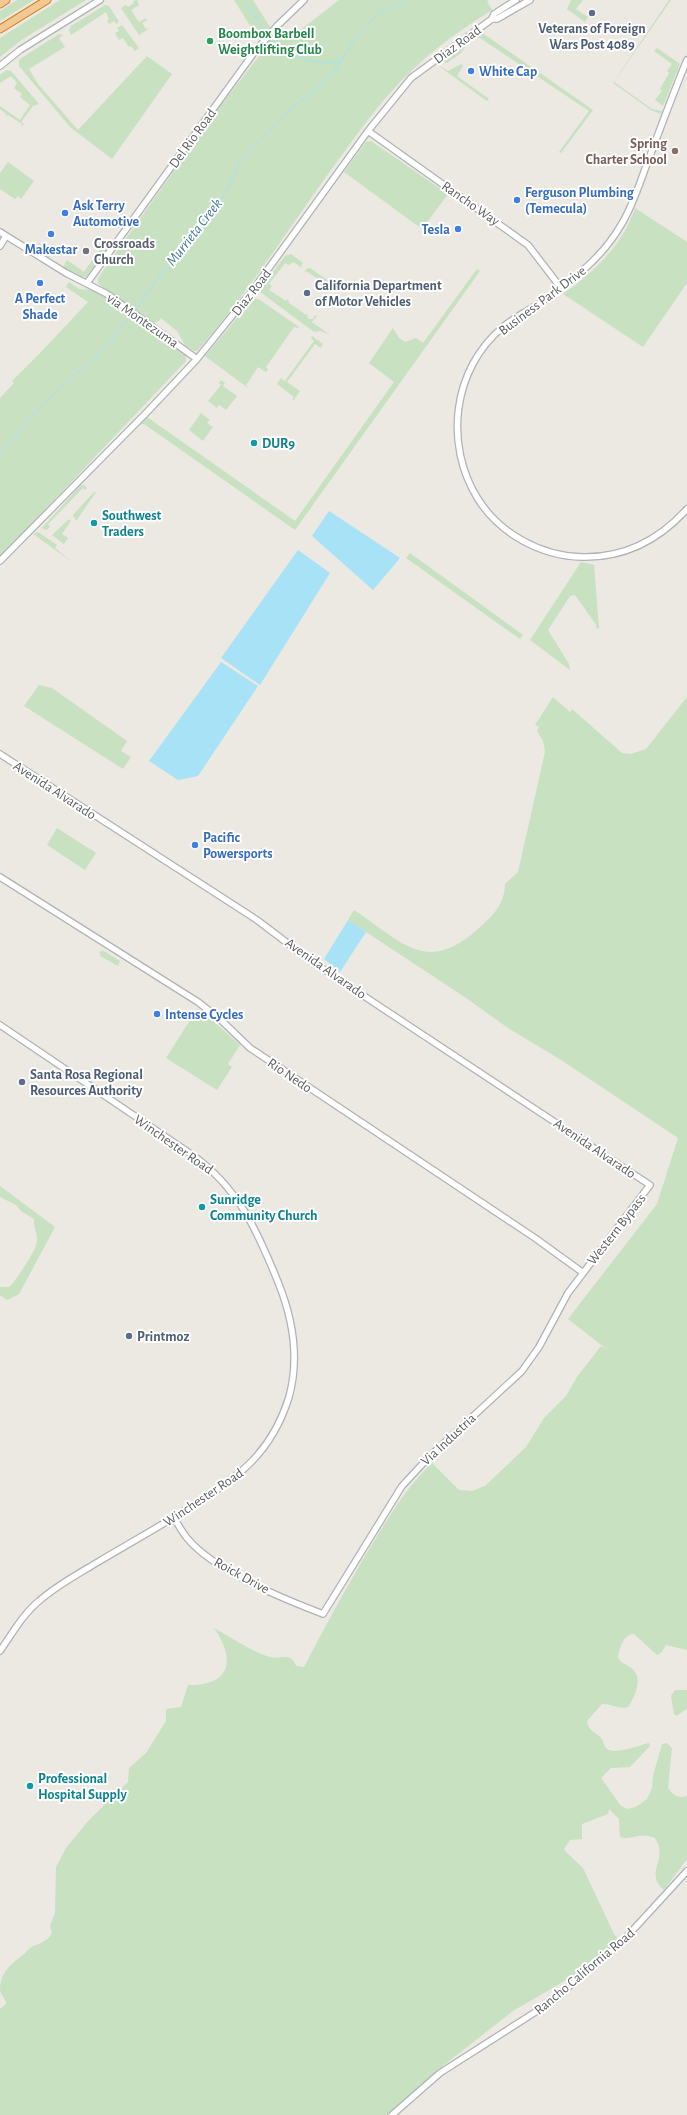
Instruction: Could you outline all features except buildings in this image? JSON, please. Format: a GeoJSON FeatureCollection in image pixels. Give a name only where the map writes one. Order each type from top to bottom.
{"type":"FeatureCollection","features":[{"type":"Feature","properties":{"kind":"highway"},"geometry":{"type":"LineString","coordinates":[[0,4],[6,0]]}},
{"type":"Feature","properties":{"kind":"highway"},"geometry":{"type":"LineString","coordinates":[[0,29],[47,0]]}},
{"type":"Feature","properties":{"kind":"street"},"geometry":{"type":"LineString","coordinates":[[0,66],[20,50],[100,0]]}},
{"type":"Feature","properties":{"kind":"street","name":"Del Rio Road"},"geometry":{"type":"LineString","coordinates":[[87,283],[263,42],[304,0]]}},
{"type":"Feature","properties":{"kind":"street","name":"Diaz Road"},"geometry":{"type":"LineString","coordinates":[[0,560],[148,412],[197,358],[255,287],[368,131],[411,78],[492,19],[494,14],[516,0]]}},
{"type":"Feature","properties":{"kind":"street","name":"Diaz Road"},"geometry":{"type":"LineString","coordinates":[[492,19],[497,19],[530,0]]}},
{"type":"Feature","properties":{"kind":"street","name":"Business Park Drive"},"geometry":{"type":"LineString","coordinates":[[687,60],[642,178],[622,224],[603,250],[561,288],[502,328],[483,348],[469,373],[460,399],[457,436],[461,461],[470,485],[493,518],[512,534],[533,546],[550,552],[573,557],[595,557],[630,550],[663,532],[687,509]]}},
{"type":"Feature","properties":{"kind":"street","name":"Rancho Way"},"geometry":{"type":"LineString","coordinates":[[368,131],[528,245],[561,288]]}},
{"type":"Feature","properties":{"kind":"street"},"geometry":{"type":"LineString","coordinates":[[0,232],[62,271],[87,283]]}},
{"type":"Feature","properties":{"kind":"street"},"geometry":{"type":"LineString","coordinates":[[0,246],[6,236]]}},
{"type":"Feature","properties":{"kind":"street","name":"via Montezuma"},"geometry":{"type":"LineString","coordinates":[[87,283],[155,327],[197,358]]}},
{"type":"Feature","properties":{"kind":"street","name":"Avenida Alvarado"},"geometry":{"type":"LineString","coordinates":[[0,754],[258,920],[311,961],[650,1185]]}},
{"type":"Feature","properties":{"kind":"street","name":"Rio Nedo"},"geometry":{"type":"LineString","coordinates":[[0,877],[198,1002],[222,1021],[250,1048],[530,1234],[582,1272]]}},
{"type":"Feature","properties":{"kind":"street","name":"Winchester Road"},"geometry":{"type":"LineString","coordinates":[[0,1025],[191,1154],[216,1173],[237,1198],[248,1215],[269,1259],[288,1308],[294,1334],[295,1362],[290,1392],[277,1426],[263,1449],[247,1467],[231,1481],[174,1518],[52,1591],[28,1612],[0,1651]]}},
{"type":"Feature","properties":{"kind":"street","name":"Western Bypass"},"geometry":{"type":"LineString","coordinates":[[582,1272],[650,1185]]}},
{"type":"Feature","properties":{"kind":"street","name":"Via Industria"},"geometry":{"type":"LineString","coordinates":[[323,1614],[402,1486],[434,1453],[522,1371],[540,1347],[568,1293],[582,1272]]}},
{"type":"Feature","properties":{"kind":"street","name":"Roick Drive"},"geometry":{"type":"LineString","coordinates":[[174,1518],[187,1538],[216,1561],[282,1597],[323,1614]]}},
{"type":"Feature","properties":{"kind":"street","name":"Rancho California Road"},"geometry":{"type":"LineString","coordinates":[[392,2115],[440,2073],[537,2011],[559,1995],[621,1942],[687,1871]]}},
{"type":"Feature","properties":{"kind":"green space"},"geometry":{"type":"Polygon","coordinates":[[[17,0],[34,0],[0,21],[0,11],[17,0]]]}},
{"type":"Feature","properties":{"kind":"green space"},"geometry":{"type":"Polygon","coordinates":[[[60,0],[86,0],[23,39],[0,57],[0,38],[60,0]]]}},
{"type":"Feature","properties":{"kind":"green space"},"geometry":{"type":"Polygon","coordinates":[[[137,0],[139,5],[131,10],[139,22],[146,18],[147,20],[142,23],[146,29],[150,28],[139,35],[121,8],[126,5],[128,7],[134,3],[133,1],[137,0]]]}},
{"type":"Feature","properties":{"kind":"green space"},"geometry":{"type":"Polygon","coordinates":[[[234,0],[253,0],[270,27],[269,28],[278,36],[283,31],[290,38],[339,0],[489,0],[487,1],[492,10],[438,47],[414,68],[384,100],[339,159],[253,281],[197,351],[194,351],[185,345],[177,331],[161,318],[153,325],[155,333],[186,356],[186,361],[0,557],[0,398],[14,383],[12,381],[88,302],[66,287],[69,282],[79,289],[93,290],[119,306],[109,293],[98,283],[98,278],[217,110],[268,45],[256,35],[234,0]]]}},
{"type":"Feature","properties":{"kind":"green space"},"geometry":{"type":"Polygon","coordinates":[[[571,0],[583,0],[576,9],[588,17],[585,22],[567,9],[571,0]]]}},
{"type":"Feature","properties":{"kind":"green space"},"geometry":{"type":"Polygon","coordinates":[[[669,0],[671,0],[614,82],[652,109],[662,111],[661,114],[651,110],[613,83],[669,0]]]}},
{"type":"Feature","properties":{"kind":"green space"},"geometry":{"type":"Polygon","coordinates":[[[105,5],[109,6],[119,22],[116,24],[114,21],[109,24],[107,21],[109,19],[106,12],[71,35],[69,30],[71,26],[105,5]]]}},
{"type":"Feature","properties":{"kind":"green space"},"geometry":{"type":"Polygon","coordinates":[[[122,25],[139,48],[135,51],[131,46],[129,47],[123,38],[119,40],[115,33],[119,31],[117,28],[122,25]]]}},
{"type":"Feature","properties":{"kind":"green space"},"geometry":{"type":"Polygon","coordinates":[[[481,32],[593,110],[561,153],[559,152],[589,111],[480,38],[477,35],[481,32]]]}},
{"type":"Feature","properties":{"kind":"green space"},"geometry":{"type":"Polygon","coordinates":[[[59,34],[63,35],[59,38],[65,47],[29,69],[38,84],[78,130],[147,56],[172,74],[112,159],[70,127],[19,66],[19,60],[59,34]]]}},
{"type":"Feature","properties":{"kind":"green space"},"geometry":{"type":"Polygon","coordinates":[[[471,38],[461,53],[447,63],[440,61],[471,38]]]}},
{"type":"Feature","properties":{"kind":"green space"},"geometry":{"type":"Polygon","coordinates":[[[657,48],[680,64],[663,106],[655,100],[662,91],[660,89],[669,73],[667,71],[672,64],[654,51],[657,48]]]}},
{"type":"Feature","properties":{"kind":"green space"},"geometry":{"type":"Polygon","coordinates":[[[436,64],[448,71],[461,64],[463,66],[457,76],[489,99],[487,101],[436,64]]]}},
{"type":"Feature","properties":{"kind":"green space"},"geometry":{"type":"Polygon","coordinates":[[[6,70],[11,71],[39,104],[33,106],[21,122],[24,124],[21,127],[22,124],[8,115],[6,116],[6,114],[0,109],[0,106],[20,120],[30,105],[20,97],[22,94],[14,88],[17,83],[11,76],[0,83],[0,75],[6,70]]]}},
{"type":"Feature","properties":{"kind":"green space"},"geometry":{"type":"Polygon","coordinates":[[[371,141],[448,194],[422,229],[344,172],[366,142],[371,141]]]}},
{"type":"Feature","properties":{"kind":"green space"},"geometry":{"type":"Polygon","coordinates":[[[8,162],[34,181],[21,199],[18,196],[15,199],[0,189],[0,173],[8,162]]]}},
{"type":"Feature","properties":{"kind":"green space"},"geometry":{"type":"Polygon","coordinates":[[[635,208],[687,242],[687,283],[643,347],[563,294],[575,286],[606,257],[623,234],[635,208]]]}},
{"type":"Feature","properties":{"kind":"green space"},"geometry":{"type":"Polygon","coordinates":[[[105,242],[110,245],[86,277],[77,276],[63,267],[67,260],[84,272],[105,242]]]}},
{"type":"Feature","properties":{"kind":"green space"},"geometry":{"type":"Polygon","coordinates":[[[39,243],[52,252],[49,258],[34,249],[39,243]]]}},
{"type":"Feature","properties":{"kind":"green space"},"geometry":{"type":"Polygon","coordinates":[[[291,254],[303,263],[301,267],[293,262],[289,265],[285,263],[269,284],[272,286],[269,290],[286,301],[288,299],[289,303],[306,315],[308,313],[307,316],[309,319],[313,319],[315,315],[317,316],[312,322],[330,335],[321,331],[314,332],[259,291],[285,256],[291,254]]]}},
{"type":"Feature","properties":{"kind":"green space"},"geometry":{"type":"Polygon","coordinates":[[[310,268],[330,282],[331,285],[328,289],[326,289],[328,286],[306,271],[304,273],[306,269],[310,268]]]}},
{"type":"Feature","properties":{"kind":"green space"},"geometry":{"type":"Polygon","coordinates":[[[477,269],[480,271],[295,530],[144,424],[140,424],[147,417],[295,521],[394,382],[369,363],[393,328],[399,338],[405,342],[416,338],[423,343],[477,269]]]}},
{"type":"Feature","properties":{"kind":"green space"},"geometry":{"type":"Polygon","coordinates":[[[254,298],[260,300],[299,327],[294,327],[266,367],[268,369],[266,372],[258,367],[246,385],[248,388],[205,356],[254,298]]]}},
{"type":"Feature","properties":{"kind":"green space"},"geometry":{"type":"Polygon","coordinates":[[[312,336],[323,344],[321,348],[315,344],[287,382],[300,391],[293,401],[292,400],[294,397],[277,384],[281,378],[285,381],[314,341],[311,338],[312,336]]]}},
{"type":"Feature","properties":{"kind":"green space"},"geometry":{"type":"Polygon","coordinates":[[[221,380],[225,383],[223,386],[237,396],[226,410],[219,405],[217,408],[208,401],[221,385],[219,383],[221,380]]]}},
{"type":"Feature","properties":{"kind":"green space"},"geometry":{"type":"Polygon","coordinates":[[[201,413],[210,420],[207,423],[213,427],[203,441],[189,430],[201,413]]]}},
{"type":"Feature","properties":{"kind":"green space"},"geometry":{"type":"Polygon","coordinates":[[[84,485],[87,488],[85,490],[83,488],[48,524],[50,527],[46,530],[42,528],[80,486],[84,485]]]}},
{"type":"Feature","properties":{"kind":"green space"},"geometry":{"type":"Polygon","coordinates":[[[94,492],[96,492],[76,521],[73,515],[94,492]]]}},
{"type":"Feature","properties":{"kind":"green space"},"geometry":{"type":"Polygon","coordinates":[[[69,519],[71,521],[62,534],[68,538],[64,544],[52,535],[69,519]]]}},
{"type":"Feature","properties":{"kind":"green space"},"geometry":{"type":"Polygon","coordinates":[[[38,532],[57,545],[55,548],[72,562],[33,534],[38,532]]]}},
{"type":"Feature","properties":{"kind":"green space"},"geometry":{"type":"Polygon","coordinates":[[[410,553],[523,635],[520,639],[406,558],[410,553]]]}},
{"type":"Feature","properties":{"kind":"green space"},"geometry":{"type":"Polygon","coordinates":[[[581,562],[594,565],[599,629],[595,627],[597,626],[575,595],[570,596],[548,630],[569,664],[570,670],[530,640],[581,562]]]}},
{"type":"Feature","properties":{"kind":"green space"},"geometry":{"type":"Polygon","coordinates":[[[39,685],[52,688],[127,741],[121,751],[131,757],[123,769],[24,706],[39,685]]]}},
{"type":"Feature","properties":{"kind":"green space"},"geometry":{"type":"Polygon","coordinates":[[[553,697],[570,712],[572,709],[622,753],[631,754],[646,749],[687,697],[687,1650],[666,1645],[661,1653],[657,1655],[634,1634],[627,1637],[621,1646],[618,1657],[621,1662],[630,1667],[637,1675],[638,1680],[634,1697],[628,1707],[625,1708],[602,1704],[587,1721],[593,1732],[600,1736],[605,1747],[609,1750],[614,1751],[633,1748],[649,1743],[650,1746],[630,1767],[611,1768],[601,1778],[621,1806],[628,1809],[636,1807],[647,1799],[652,1788],[653,1776],[662,1744],[667,1743],[672,1748],[668,1788],[676,1796],[687,1796],[687,1859],[664,1890],[656,1879],[656,1869],[660,1853],[659,1846],[655,1838],[644,1835],[627,1838],[620,1837],[619,1819],[609,1809],[608,1814],[582,1824],[582,1839],[570,1840],[564,1849],[583,1868],[614,1934],[619,1940],[585,1969],[513,2011],[439,2069],[388,2115],[0,2115],[0,2009],[6,2002],[0,1991],[0,1984],[4,1974],[14,1962],[30,1948],[48,1939],[52,1933],[50,1926],[55,1913],[56,1867],[66,1848],[89,1820],[128,1782],[129,1768],[146,1753],[166,1721],[166,1709],[181,1707],[188,1685],[202,1684],[213,1681],[221,1676],[227,1660],[221,1639],[214,1628],[257,1652],[274,1658],[288,1657],[294,1661],[296,1666],[304,1667],[376,1538],[401,1499],[423,1472],[432,1463],[459,1490],[472,1491],[485,1486],[526,1447],[544,1418],[566,1396],[577,1377],[601,1346],[609,1351],[568,1319],[657,1204],[678,1138],[561,1060],[508,1028],[466,998],[348,920],[354,910],[401,942],[415,949],[429,952],[444,950],[461,942],[489,919],[497,909],[503,897],[505,884],[518,872],[545,752],[543,741],[537,731],[539,727],[535,725],[553,697]]]}},
{"type":"Feature","properties":{"kind":"green space"},"geometry":{"type":"Polygon","coordinates":[[[57,828],[96,853],[85,870],[47,845],[57,828]]]}},
{"type":"Feature","properties":{"kind":"green space"},"geometry":{"type":"Polygon","coordinates":[[[102,950],[120,961],[118,966],[100,956],[101,954],[99,953],[102,950]]]}},
{"type":"Feature","properties":{"kind":"green space"},"geometry":{"type":"Polygon","coordinates":[[[197,1009],[240,1045],[228,1064],[232,1067],[217,1090],[166,1058],[197,1009]]]}},
{"type":"Feature","properties":{"kind":"green space"},"geometry":{"type":"Polygon","coordinates":[[[0,1186],[55,1227],[19,1294],[7,1300],[0,1295],[0,1287],[9,1287],[13,1283],[31,1256],[36,1245],[37,1238],[34,1219],[21,1211],[16,1205],[0,1197],[0,1186]]]}},
{"type":"Feature","properties":{"kind":"green space"},"geometry":{"type":"Polygon","coordinates":[[[675,1690],[687,1690],[687,1709],[676,1716],[674,1714],[671,1696],[675,1690]]]}},
{"type":"Feature","properties":{"kind":"water"},"geometry":{"type":"Polygon","coordinates":[[[329,511],[400,558],[373,590],[312,536],[329,511]]]}},
{"type":"Feature","properties":{"kind":"water"},"geometry":{"type":"Polygon","coordinates":[[[298,550],[330,573],[260,685],[221,658],[298,550]]]}},
{"type":"Feature","properties":{"kind":"water"},"geometry":{"type":"Polygon","coordinates":[[[221,662],[258,686],[198,776],[178,780],[149,761],[221,662]]]}},
{"type":"Feature","properties":{"kind":"water"},"geometry":{"type":"Polygon","coordinates":[[[348,920],[366,932],[340,972],[324,959],[348,920]]]}},
{"type":"Feature","properties":{"kind":"waterway"},"geometry":{"type":"LineString","coordinates":[[244,0],[267,34]]}},
{"type":"Feature","properties":{"kind":"waterway","name":"Murrieta Creek"},"geometry":{"type":"LineString","coordinates":[[135,311],[165,268],[217,206],[231,182],[239,163],[282,117],[331,75],[356,39],[377,14],[406,0]]}},
{"type":"Feature","properties":{"kind":"waterway"},"geometry":{"type":"LineString","coordinates":[[271,38],[295,55],[312,61],[342,61]]}},
{"type":"Feature","properties":{"kind":"waterway","name":"Murrieta Creek"},"geometry":{"type":"LineString","coordinates":[[0,453],[40,407],[103,349],[132,315]]}},
{"type":"Feature","properties":{"kind":"place","name":"Veterans of Foreign Wars Post 4089"},"geometry":{"type":"Point","coordinates":[592,13]}},
{"type":"Feature","properties":{"kind":"place","name":"Boombox Barbell Weightlifting Club"},"geometry":{"type":"Point","coordinates":[210,41]}},
{"type":"Feature","properties":{"kind":"place","name":"White Cap"},"geometry":{"type":"Point","coordinates":[471,71]}},
{"type":"Feature","properties":{"kind":"place","name":"Spring Charter School"},"geometry":{"type":"Point","coordinates":[675,151]}},
{"type":"Feature","properties":{"kind":"place","name":"Ferguson Plumbing (Temecula)"},"geometry":{"type":"Point","coordinates":[517,200]}},
{"type":"Feature","properties":{"kind":"place","name":"Ask Terry Automotive"},"geometry":{"type":"Point","coordinates":[65,213]}},
{"type":"Feature","properties":{"kind":"place","name":"Tesla"},"geometry":{"type":"Point","coordinates":[458,229]}},
{"type":"Feature","properties":{"kind":"place","name":"Makestar"},"geometry":{"type":"Point","coordinates":[51,234]}},
{"type":"Feature","properties":{"kind":"place","name":"Crossroads Church"},"geometry":{"type":"Point","coordinates":[86,251]}},
{"type":"Feature","properties":{"kind":"place","name":"A Perfect Shade"},"geometry":{"type":"Point","coordinates":[40,283]}},
{"type":"Feature","properties":{"kind":"place","name":"California Department of Motor Vehicles"},"geometry":{"type":"Point","coordinates":[307,293]}},
{"type":"Feature","properties":{"kind":"place","name":"DUR9"},"geometry":{"type":"Point","coordinates":[254,443]}},
{"type":"Feature","properties":{"kind":"place","name":"Southwest Traders"},"geometry":{"type":"Point","coordinates":[94,523]}},
{"type":"Feature","properties":{"kind":"place","name":"Pacific Powersports"},"geometry":{"type":"Point","coordinates":[195,845]}},
{"type":"Feature","properties":{"kind":"place","name":"Intense Cycles"},"geometry":{"type":"Point","coordinates":[157,1014]}},
{"type":"Feature","properties":{"kind":"place","name":"Santa Rosa Regional Resources Authority"},"geometry":{"type":"Point","coordinates":[22,1082]}},
{"type":"Feature","properties":{"kind":"place","name":"Sunridge Community Church"},"geometry":{"type":"Point","coordinates":[202,1207]}},
{"type":"Feature","properties":{"kind":"place","name":"Printmoz"},"geometry":{"type":"Point","coordinates":[129,1336]}},
{"type":"Feature","properties":{"kind":"place","name":"Professional Hospital Supply"},"geometry":{"type":"Point","coordinates":[30,1786]}}]}
